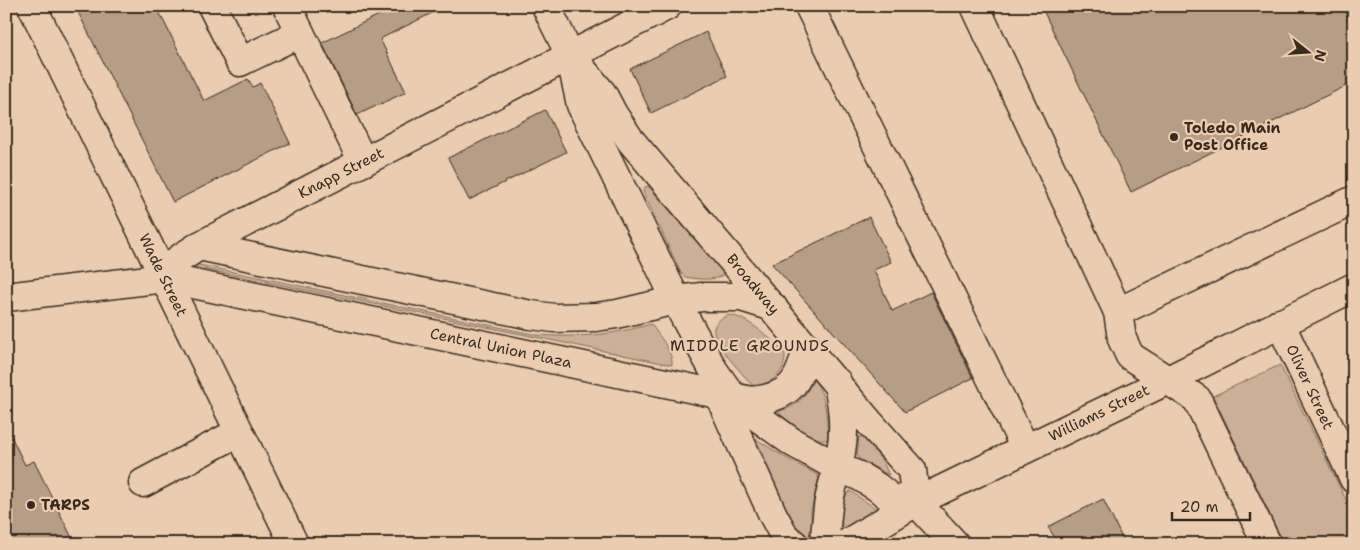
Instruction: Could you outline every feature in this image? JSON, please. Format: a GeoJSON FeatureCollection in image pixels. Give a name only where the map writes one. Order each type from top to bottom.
{"type":"FeatureCollection","features":[{"type":"Feature","properties":{"kind":"street","name":"Wade Street"},"geometry":{"type":"LineString","coordinates":[[32,6],[294,544]]}},
{"type":"Feature","properties":{"kind":"street"},"geometry":{"type":"LineString","coordinates":[[212,6],[240,62],[300,33]]}},
{"type":"Feature","properties":{"kind":"street"},"geometry":{"type":"LineString","coordinates":[[287,6],[363,162]]}},
{"type":"Feature","properties":{"kind":"street","name":"Broadway"},"geometry":{"type":"LineString","coordinates":[[546,6],[570,55],[581,105],[681,309]]}},
{"type":"Feature","properties":{"kind":"street","name":"Knapp Street"},"geometry":{"type":"LineString","coordinates":[[165,278],[179,259],[199,246],[667,6]]}},
{"type":"Feature","properties":{"kind":"street"},"geometry":{"type":"LineString","coordinates":[[809,6],[1025,448]]}},
{"type":"Feature","properties":{"kind":"street"},"geometry":{"type":"LineString","coordinates":[[975,6],[1118,312],[1122,339],[1130,356],[1197,399],[1267,544]]}},
{"type":"Feature","properties":{"kind":"street","name":"Broadway"},"geometry":{"type":"LineString","coordinates":[[570,55],[602,93],[631,141],[912,470],[916,502]]}},
{"type":"Feature","properties":{"kind":"street"},"geometry":{"type":"LineString","coordinates":[[1118,312],[1354,200]]}},
{"type":"Feature","properties":{"kind":"street"},"geometry":{"type":"LineString","coordinates":[[199,246],[539,316],[576,318],[626,312],[681,309],[702,297],[740,297],[773,307]]}},
{"type":"Feature","properties":{"kind":"street"},"geometry":{"type":"LineString","coordinates":[[6,297],[165,278]]}},
{"type":"Feature","properties":{"kind":"street","name":"Central Union Plaza"},"geometry":{"type":"LineString","coordinates":[[165,278],[751,401],[767,400],[791,388],[803,368],[807,347]]}},
{"type":"Feature","properties":{"kind":"street","name":"Williams Street"},"geometry":{"type":"LineString","coordinates":[[846,544],[916,502],[1168,380],[1354,286]]}},
{"type":"Feature","properties":{"kind":"street"},"geometry":{"type":"LineString","coordinates":[[681,309],[727,397],[774,515],[785,537],[794,544]]}},
{"type":"Feature","properties":{"kind":"street","name":"Oliver Street"},"geometry":{"type":"LineString","coordinates":[[1280,323],[1354,479]]}},
{"type":"Feature","properties":{"kind":"street"},"geometry":{"type":"LineString","coordinates":[[823,544],[829,500],[842,439],[842,412],[837,382]]}},
{"type":"Feature","properties":{"kind":"street"},"geometry":{"type":"LineString","coordinates":[[727,397],[792,442],[877,487],[892,499],[916,502],[955,544]]}},
{"type":"Feature","properties":{"kind":"street"},"geometry":{"type":"LineString","coordinates":[[143,483],[239,432]]}},
{"type":"Feature","properties":{"kind":"shaded area"},"geometry":{"type":"Polygon","coordinates":[[[648,186],[719,266],[723,271],[722,276],[714,279],[699,279],[685,277],[681,273],[643,192],[645,187],[648,186]]]}},
{"type":"Feature","properties":{"kind":"shaded area"},"geometry":{"type":"Polygon","coordinates":[[[180,261],[537,335],[595,335],[651,324],[668,349],[672,365],[179,264],[180,261]]]}},
{"type":"Feature","properties":{"kind":"shaded area"},"geometry":{"type":"Polygon","coordinates":[[[728,315],[743,319],[751,324],[774,342],[785,354],[783,367],[772,380],[756,387],[751,384],[722,349],[714,334],[714,328],[721,319],[728,315]]]}},
{"type":"Feature","properties":{"kind":"shaded area"},"geometry":{"type":"Polygon","coordinates":[[[1280,365],[1354,516],[1354,544],[1284,544],[1213,396],[1280,365]]]}},
{"type":"Feature","properties":{"kind":"shaded area"},"geometry":{"type":"Polygon","coordinates":[[[813,380],[821,391],[823,399],[827,417],[827,440],[809,435],[779,413],[781,410],[797,403],[808,390],[813,380]]]}},
{"type":"Feature","properties":{"kind":"shaded area"},"geometry":{"type":"Polygon","coordinates":[[[864,436],[883,462],[889,475],[859,459],[857,455],[859,437],[864,436]]]}},
{"type":"Feature","properties":{"kind":"shaded area"},"geometry":{"type":"Polygon","coordinates":[[[756,439],[819,477],[811,511],[812,544],[800,544],[752,440],[756,439]]]}},
{"type":"Feature","properties":{"kind":"shaded area"},"geometry":{"type":"Polygon","coordinates":[[[850,491],[878,510],[845,531],[842,528],[842,508],[845,498],[850,491]]]}},
{"type":"Feature","properties":{"kind":"building"},"geometry":{"type":"Polygon","coordinates":[[[75,6],[156,6],[204,101],[248,79],[253,87],[260,83],[290,143],[173,202],[75,6]]]}},
{"type":"Feature","properties":{"kind":"building"},"geometry":{"type":"Polygon","coordinates":[[[397,6],[446,6],[380,39],[406,92],[357,115],[322,43],[397,6]]]}},
{"type":"Feature","properties":{"kind":"building","name":"Toledo Main Post Office"},"geometry":{"type":"Polygon","coordinates":[[[1041,6],[1354,6],[1354,82],[1131,192],[1041,6]]]}},
{"type":"Feature","properties":{"kind":"building"},"geometry":{"type":"Polygon","coordinates":[[[706,32],[727,76],[651,113],[630,69],[706,32]]]}},
{"type":"Feature","properties":{"kind":"building"},"geometry":{"type":"Polygon","coordinates":[[[545,110],[566,152],[469,200],[448,158],[545,110]]]}},
{"type":"Feature","properties":{"kind":"building"},"geometry":{"type":"Polygon","coordinates":[[[869,217],[891,262],[874,270],[892,311],[931,292],[973,378],[905,412],[772,264],[869,217]]]}},
{"type":"Feature","properties":{"kind":"building","name":"TARPS"},"geometry":{"type":"Polygon","coordinates":[[[6,426],[25,465],[34,461],[75,544],[6,544],[6,426]]]}},
{"type":"Feature","properties":{"kind":"building"},"geometry":{"type":"Polygon","coordinates":[[[1103,499],[1125,544],[1059,544],[1048,527],[1103,499]]]}},
{"type":"Feature","properties":{"kind":"place","name":"Toledo Main Post Office"},"geometry":{"type":"Point","coordinates":[1174,137]}},
{"type":"Feature","properties":{"kind":"place","name":"TARPS"},"geometry":{"type":"Point","coordinates":[31,505]}},
{"type":"Feature","properties":{"kind":"district","name":"MIDDLE GROUNDS"},"geometry":{"type":"Point","coordinates":[750,345]}}]}
